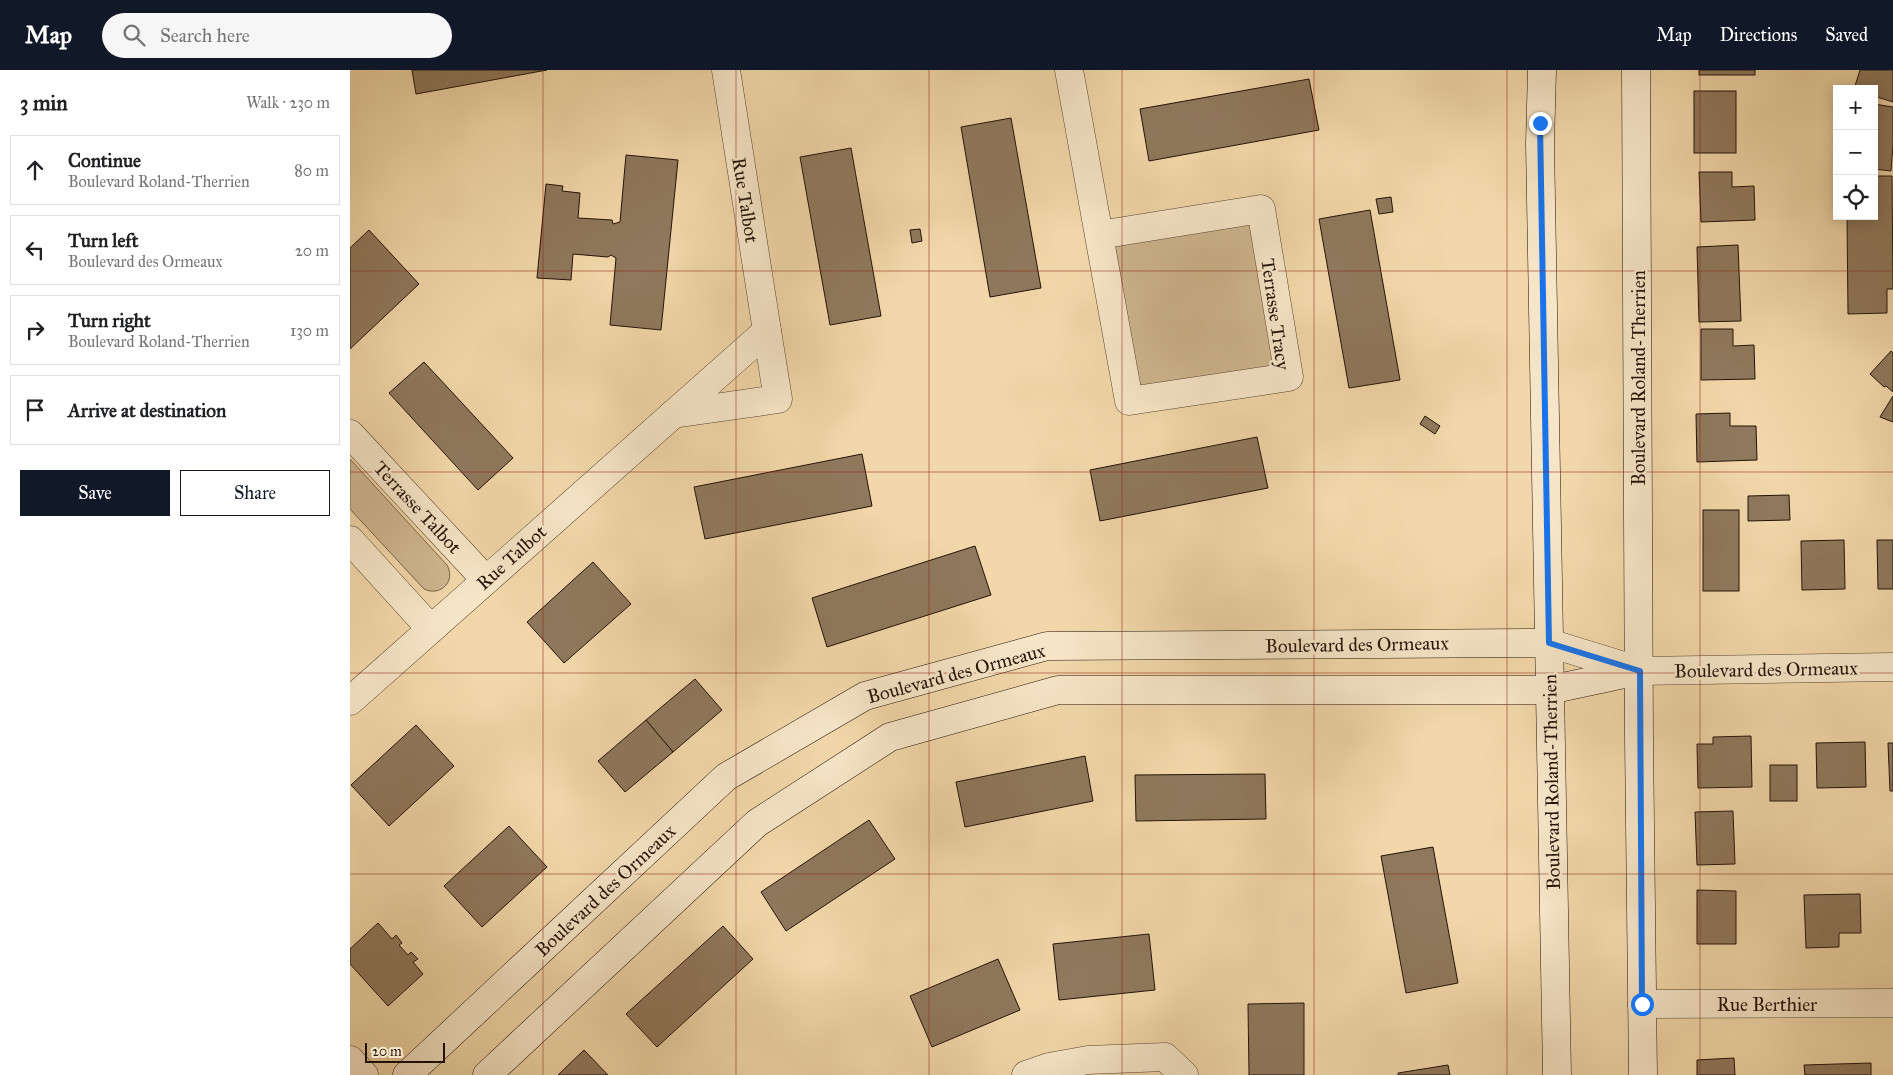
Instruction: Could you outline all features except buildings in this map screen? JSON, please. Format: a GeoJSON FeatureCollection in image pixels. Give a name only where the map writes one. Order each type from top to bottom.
{"type":"FeatureCollection","features":[{"type":"Feature","properties":{"kind":"street","name":"Rue Talbot"},"geometry":{"type":"LineString","coordinates":[[673,414],[778,399],[726,70]]}},
{"type":"Feature","properties":{"kind":"street","name":"Terrasse Tracy"},"geometry":{"type":"LineString","coordinates":[[1069,70],[1129,401],[1289,377],[1261,209],[1099,235]]}},
{"type":"Feature","properties":{"kind":"street","name":"Boulevard Roland-Therrien"},"geometry":{"type":"LineString","coordinates":[[1542,70],[1540,144],[1557,1075]]}},
{"type":"Feature","properties":{"kind":"street","name":"Boulevard Roland-Therrien"},"geometry":{"type":"LineString","coordinates":[[1636,70],[1643,1075]]}},
{"type":"Feature","properties":{"kind":"street","name":"Rue Talbot"},"geometry":{"type":"LineString","coordinates":[[350,701],[767,331]]}},
{"type":"Feature","properties":{"kind":"street","name":"Terrasse Talbot"},"geometry":{"type":"LineString","coordinates":[[350,434],[486,580]]}},
{"type":"Feature","properties":{"kind":"street"},"geometry":{"type":"LineString","coordinates":[[350,540],[431,628]]}},
{"type":"Feature","properties":{"kind":"street","name":"Boulevard des Ormeaux"},"geometry":{"type":"LineString","coordinates":[[407,1075],[726,777],[865,696],[1047,646],[1549,643],[1640,671]]}},
{"type":"Feature","properties":{"kind":"street","name":"Boulevard des Ormeaux"},"geometry":{"type":"LineString","coordinates":[[487,1075],[757,823],[890,737],[1058,690],[1549,690],[1640,671],[1893,667]]}},
{"type":"Feature","properties":{"kind":"street","name":"Rue Berthier"},"geometry":{"type":"LineString","coordinates":[[1642,1004],[1893,1003]]}},
{"type":"Feature","properties":{"kind":"street"},"geometry":{"type":"LineString","coordinates":[[1026,1075],[1088,1060],[1165,1057],[1184,1075]]}},
{"type":"Feature","properties":{"kind":"street"},"geometry":{"type":"LineString","coordinates":[[350,1060],[364,1075]]}},
{"type":"Feature","properties":{"kind":"shaded area"},"geometry":{"type":"Polygon","coordinates":[[[1254,219],[1280,370],[1135,392],[1108,241],[1254,219]]]}},
{"type":"Feature","properties":{"kind":"shaded area"},"geometry":{"type":"Polygon","coordinates":[[[350,459],[447,565],[450,577],[441,589],[430,591],[424,589],[350,509],[350,459]]]}},
{"type":"Feature","properties":{"kind":"route"},"geometry":{"type":"LineString","coordinates":[[1540,123],[1549,643],[1640,671],[1642,1004]]}}]}
